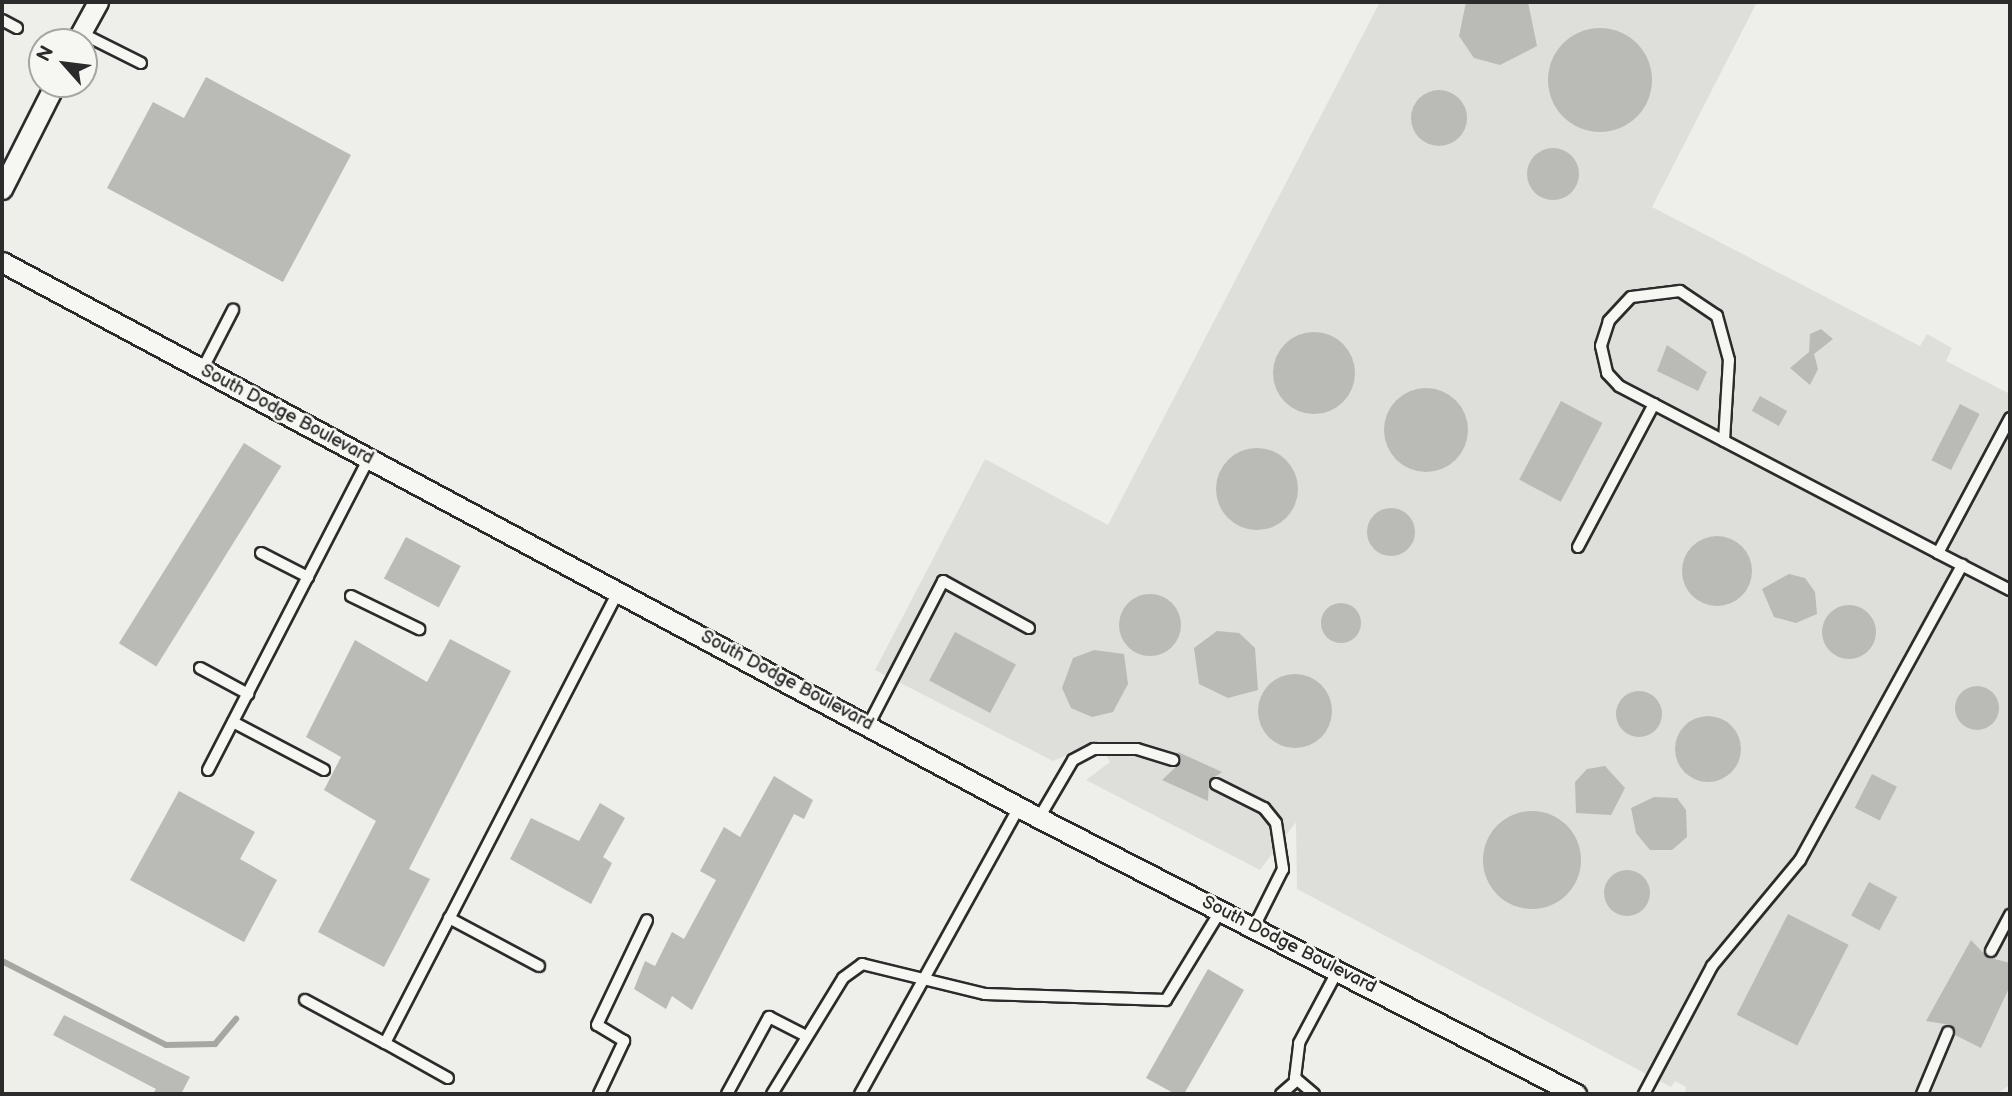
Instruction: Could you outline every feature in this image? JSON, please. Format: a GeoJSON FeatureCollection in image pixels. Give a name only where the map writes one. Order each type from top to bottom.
{"type":"FeatureCollection","features":[{"type":"Feature","properties":{"kind":"street"},"geometry":{"type":"LineString","coordinates":[[84,28],[98,2]]}},
{"type":"Feature","properties":{"kind":"street"},"geometry":{"type":"LineString","coordinates":[[2,189],[48,98]]}},
{"type":"Feature","properties":{"kind":"street","name":"South Dodge Boulevard"},"geometry":{"type":"LineString","coordinates":[[2,262],[202,371],[869,724],[1039,818],[1221,909],[1573,1094]]}},
{"type":"Feature","properties":{"kind":"lane"},"geometry":{"type":"LineString","coordinates":[[2,20],[17,28]]}},
{"type":"Feature","properties":{"kind":"lane"},"geometry":{"type":"LineString","coordinates":[[98,45],[141,64]]}},
{"type":"Feature","properties":{"kind":"lane"},"geometry":{"type":"LineString","coordinates":[[1724,441],[1727,338],[1717,316],[1680,291],[1631,297],[1609,321],[1601,346],[1607,373],[1654,404],[1724,441],[1938,553],[2010,590]]}},
{"type":"Feature","properties":{"kind":"lane"},"geometry":{"type":"LineString","coordinates":[[202,371],[233,310]]}},
{"type":"Feature","properties":{"kind":"lane"},"geometry":{"type":"LineString","coordinates":[[1578,547],[1654,404]]}},
{"type":"Feature","properties":{"kind":"lane"},"geometry":{"type":"LineString","coordinates":[[1938,553],[2010,418]]}},
{"type":"Feature","properties":{"kind":"lane"},"geometry":{"type":"LineString","coordinates":[[208,770],[369,458]]}},
{"type":"Feature","properties":{"kind":"lane"},"geometry":{"type":"LineString","coordinates":[[261,553],[308,577]]}},
{"type":"Feature","properties":{"kind":"lane"},"geometry":{"type":"LineString","coordinates":[[1644,1094],[1712,966],[1800,860],[1962,565]]}},
{"type":"Feature","properties":{"kind":"lane"},"geometry":{"type":"LineString","coordinates":[[869,724],[943,582],[1029,628]]}},
{"type":"Feature","properties":{"kind":"lane"},"geometry":{"type":"LineString","coordinates":[[385,1043],[619,591]]}},
{"type":"Feature","properties":{"kind":"lane"},"geometry":{"type":"LineString","coordinates":[[351,596],[419,629]]}},
{"type":"Feature","properties":{"kind":"lane"},"geometry":{"type":"LineString","coordinates":[[200,668],[248,694]]}},
{"type":"Feature","properties":{"kind":"lane"},"geometry":{"type":"LineString","coordinates":[[233,722],[324,770]]}},
{"type":"Feature","properties":{"kind":"lane"},"geometry":{"type":"LineString","coordinates":[[1039,818],[1073,760],[1094,749],[1137,749],[1173,760]]}},
{"type":"Feature","properties":{"kind":"lane"},"geometry":{"type":"LineString","coordinates":[[1216,784],[1264,808],[1276,823],[1283,869],[1254,927]]}},
{"type":"Feature","properties":{"kind":"lane"},"geometry":{"type":"LineString","coordinates":[[860,1094],[1019,807]]}},
{"type":"Feature","properties":{"kind":"lane"},"geometry":{"type":"LineString","coordinates":[[772,1094],[804,1035],[843,978],[862,964],[985,994],[1166,1000],[1221,909]]}},
{"type":"Feature","properties":{"kind":"lane"},"geometry":{"type":"LineString","coordinates":[[1991,951],[2010,915]]}},
{"type":"Feature","properties":{"kind":"lane"},"geometry":{"type":"LineString","coordinates":[[449,918],[539,965]]}},
{"type":"Feature","properties":{"kind":"lane"},"geometry":{"type":"LineString","coordinates":[[599,1094],[624,1041],[597,1025],[647,920]]}},
{"type":"Feature","properties":{"kind":"lane"},"geometry":{"type":"LineString","coordinates":[[1281,1094],[1297,1080],[1299,1043],[1338,970]]}},
{"type":"Feature","properties":{"kind":"lane"},"geometry":{"type":"LineString","coordinates":[[305,1000],[448,1078]]}},
{"type":"Feature","properties":{"kind":"lane"},"geometry":{"type":"LineString","coordinates":[[727,1094],[769,1017],[804,1035]]}},
{"type":"Feature","properties":{"kind":"lane"},"geometry":{"type":"LineString","coordinates":[[1922,1094],[1948,1032]]}},
{"type":"Feature","properties":{"kind":"lane"},"geometry":{"type":"LineString","coordinates":[[1297,1080],[1314,1094]]}},
{"type":"Feature","properties":{"kind":"shaded area"},"geometry":{"type":"Polygon","coordinates":[[[1380,2],[1757,2],[1652,207],[1920,346],[1927,334],[1952,348],[1946,361],[2010,394],[2010,1085],[1996,1094],[1685,1094],[1686,1087],[1675,1081],[1671,1087],[1297,889],[1296,822],[1260,870],[1086,780],[1110,762],[1098,742],[1053,761],[875,670],[985,459],[1108,525],[1380,2]]]}},
{"type":"Feature","properties":{"kind":"building"},"geometry":{"type":"Polygon","coordinates":[[[1466,2],[1528,2],[1537,46],[1500,65],[1474,58],[1459,36],[1466,2]]]}},
{"type":"Feature","properties":{"kind":"building"},"geometry":{"type":"Polygon","coordinates":[[[1600,28],[1620,32],[1637,43],[1648,60],[1652,80],[1648,100],[1637,117],[1620,128],[1600,132],[1580,128],[1563,117],[1552,100],[1548,80],[1552,60],[1563,43],[1580,32],[1600,28]]]}},
{"type":"Feature","properties":{"kind":"building"},"geometry":{"type":"Polygon","coordinates":[[[206,77],[351,155],[283,282],[107,188],[153,102],[184,118],[206,77]]]}},
{"type":"Feature","properties":{"kind":"building"},"geometry":{"type":"Polygon","coordinates":[[[1433,90],[1445,90],[1455,94],[1463,102],[1467,118],[1463,134],[1455,142],[1445,146],[1433,146],[1423,142],[1415,134],[1411,124],[1411,112],[1415,102],[1423,94],[1433,90]]]}},
{"type":"Feature","properties":{"kind":"building"},"geometry":{"type":"Polygon","coordinates":[[[1553,148],[1572,155],[1579,174],[1572,193],[1553,200],[1534,193],[1527,174],[1534,155],[1553,148]]]}},
{"type":"Feature","properties":{"kind":"building"},"geometry":{"type":"Polygon","coordinates":[[[1821,329],[1833,339],[1814,354],[1818,369],[1810,385],[1790,368],[1809,352],[1810,334],[1821,329]]]}},
{"type":"Feature","properties":{"kind":"building"},"geometry":{"type":"Polygon","coordinates":[[[1314,332],[1330,335],[1343,344],[1352,357],[1355,373],[1352,389],[1343,402],[1330,411],[1314,414],[1298,411],[1285,402],[1276,389],[1273,373],[1276,357],[1285,344],[1298,335],[1314,332]]]}},
{"type":"Feature","properties":{"kind":"building"},"geometry":{"type":"Polygon","coordinates":[[[1667,345],[1707,372],[1698,391],[1657,371],[1667,345]]]}},
{"type":"Feature","properties":{"kind":"building"},"geometry":{"type":"Polygon","coordinates":[[[1418,388],[1434,388],[1450,395],[1461,406],[1468,422],[1465,446],[1456,460],[1434,472],[1418,472],[1402,465],[1391,454],[1384,438],[1384,422],[1391,406],[1402,395],[1418,388]]]}},
{"type":"Feature","properties":{"kind":"building"},"geometry":{"type":"Polygon","coordinates":[[[1760,396],[1787,411],[1779,426],[1752,411],[1760,396]]]}},
{"type":"Feature","properties":{"kind":"building"},"geometry":{"type":"Polygon","coordinates":[[[1561,401],[1602,423],[1561,502],[1519,480],[1561,401]]]}},
{"type":"Feature","properties":{"kind":"building"},"geometry":{"type":"Polygon","coordinates":[[[1960,404],[1980,414],[1951,470],[1931,460],[1960,404]]]}},
{"type":"Feature","properties":{"kind":"building"},"geometry":{"type":"Polygon","coordinates":[[[244,443],[281,466],[156,666],[119,643],[244,443]]]}},
{"type":"Feature","properties":{"kind":"building"},"geometry":{"type":"Polygon","coordinates":[[[1257,448],[1273,451],[1286,460],[1295,473],[1298,489],[1295,505],[1286,518],[1273,527],[1257,530],[1241,527],[1228,518],[1219,505],[1216,489],[1219,473],[1228,460],[1241,451],[1257,448]]]}},
{"type":"Feature","properties":{"kind":"building"},"geometry":{"type":"Polygon","coordinates":[[[1391,508],[1408,515],[1415,532],[1408,549],[1391,556],[1374,549],[1367,532],[1374,515],[1391,508]]]}},
{"type":"Feature","properties":{"kind":"building"},"geometry":{"type":"Polygon","coordinates":[[[1710,536],[1724,536],[1737,542],[1746,551],[1752,571],[1750,584],[1742,596],[1724,606],[1710,606],[1697,600],[1688,591],[1682,578],[1682,564],[1688,551],[1697,542],[1710,536]]]}},
{"type":"Feature","properties":{"kind":"building"},"geometry":{"type":"Polygon","coordinates":[[[406,537],[461,566],[439,608],[384,578],[406,537]]]}},
{"type":"Feature","properties":{"kind":"building"},"geometry":{"type":"Polygon","coordinates":[[[1789,574],[1805,578],[1815,592],[1817,614],[1796,623],[1774,617],[1762,589],[1789,574]]]}},
{"type":"Feature","properties":{"kind":"building"},"geometry":{"type":"Polygon","coordinates":[[[1144,594],[1156,594],[1172,603],[1179,613],[1179,637],[1172,647],[1156,656],[1144,656],[1133,651],[1124,642],[1119,631],[1119,619],[1124,608],[1133,599],[1144,594]]]}},
{"type":"Feature","properties":{"kind":"building"},"geometry":{"type":"Polygon","coordinates":[[[1341,603],[1355,609],[1361,623],[1355,637],[1341,643],[1327,637],[1321,623],[1327,609],[1341,603]]]}},
{"type":"Feature","properties":{"kind":"building"},"geometry":{"type":"Polygon","coordinates":[[[1849,605],[1868,613],[1876,632],[1868,651],[1849,659],[1830,651],[1822,632],[1830,613],[1849,605]]]}},
{"type":"Feature","properties":{"kind":"building"},"geometry":{"type":"Polygon","coordinates":[[[1217,631],[1239,633],[1255,648],[1258,690],[1228,698],[1199,684],[1194,648],[1217,631]]]}},
{"type":"Feature","properties":{"kind":"building"},"geometry":{"type":"Polygon","coordinates":[[[955,632],[1016,664],[990,713],[929,681],[955,632]]]}},
{"type":"Feature","properties":{"kind":"building"},"geometry":{"type":"Polygon","coordinates":[[[450,639],[511,671],[409,869],[430,879],[384,967],[318,932],[376,821],[324,790],[341,757],[306,737],[355,640],[427,682],[450,639]]]}},
{"type":"Feature","properties":{"kind":"building"},"geometry":{"type":"Polygon","coordinates":[[[1094,650],[1124,654],[1128,684],[1113,712],[1092,717],[1071,708],[1062,688],[1073,658],[1094,650]]]}},
{"type":"Feature","properties":{"kind":"building"},"geometry":{"type":"Polygon","coordinates":[[[1288,674],[1302,674],[1316,680],[1326,690],[1332,711],[1330,725],[1316,742],[1302,748],[1288,748],[1274,742],[1264,732],[1258,718],[1258,704],[1264,690],[1274,680],[1288,674]]]}},
{"type":"Feature","properties":{"kind":"building"},"geometry":{"type":"Polygon","coordinates":[[[1977,686],[1986,687],[1993,692],[1998,699],[1998,717],[1993,724],[1986,729],[1977,730],[1968,729],[1961,724],[1956,717],[1955,708],[1956,699],[1961,692],[1968,687],[1977,686]]]}},
{"type":"Feature","properties":{"kind":"building"},"geometry":{"type":"Polygon","coordinates":[[[1639,691],[1656,697],[1662,714],[1656,731],[1639,737],[1622,731],[1616,714],[1622,697],[1639,691]]]}},
{"type":"Feature","properties":{"kind":"building"},"geometry":{"type":"Polygon","coordinates":[[[1708,716],[1721,719],[1731,726],[1738,736],[1741,749],[1738,762],[1731,772],[1721,779],[1708,782],[1695,779],[1685,772],[1678,762],[1675,749],[1678,736],[1685,726],[1695,719],[1708,716]]]}},
{"type":"Feature","properties":{"kind":"building"},"geometry":{"type":"Polygon","coordinates":[[[1178,752],[1222,772],[1209,781],[1208,801],[1162,780],[1180,763],[1178,752]]]}},
{"type":"Feature","properties":{"kind":"building"},"geometry":{"type":"Polygon","coordinates":[[[1605,766],[1625,788],[1611,815],[1576,813],[1575,782],[1587,769],[1605,766]]]}},
{"type":"Feature","properties":{"kind":"building"},"geometry":{"type":"Polygon","coordinates":[[[1872,774],[1897,787],[1880,821],[1855,808],[1872,774]]]}},
{"type":"Feature","properties":{"kind":"building"},"geometry":{"type":"Polygon","coordinates":[[[774,776],[813,800],[804,819],[794,814],[692,1010],[672,996],[666,1009],[634,989],[645,961],[655,966],[672,932],[684,939],[716,880],[700,871],[724,827],[740,837],[774,776]]]}},
{"type":"Feature","properties":{"kind":"building"},"geometry":{"type":"Polygon","coordinates":[[[179,791],[255,832],[240,859],[277,880],[244,942],[130,880],[179,791]]]}},
{"type":"Feature","properties":{"kind":"building"},"geometry":{"type":"Polygon","coordinates":[[[1654,797],[1677,798],[1686,810],[1687,837],[1672,850],[1650,850],[1636,833],[1631,808],[1654,797]]]}},
{"type":"Feature","properties":{"kind":"building"},"geometry":{"type":"Polygon","coordinates":[[[600,803],[625,818],[603,857],[612,863],[591,904],[510,859],[531,818],[579,841],[600,803]]]}},
{"type":"Feature","properties":{"kind":"building"},"geometry":{"type":"Polygon","coordinates":[[[1532,811],[1559,819],[1573,833],[1581,860],[1573,887],[1559,901],[1532,909],[1505,901],[1491,887],[1483,860],[1491,833],[1505,819],[1532,811]]]}},
{"type":"Feature","properties":{"kind":"building"},"geometry":{"type":"Polygon","coordinates":[[[1627,870],[1643,877],[1650,893],[1643,909],[1627,916],[1611,909],[1604,893],[1611,877],[1627,870]]]}},
{"type":"Feature","properties":{"kind":"building"},"geometry":{"type":"Polygon","coordinates":[[[1869,882],[1897,897],[1879,931],[1851,916],[1869,882]]]}},
{"type":"Feature","properties":{"kind":"building"},"geometry":{"type":"Polygon","coordinates":[[[1788,914],[1849,945],[1797,1046],[1737,1015],[1788,914]]]}},
{"type":"Feature","properties":{"kind":"building"},"geometry":{"type":"Polygon","coordinates":[[[1971,940],[1987,957],[2010,963],[2010,986],[1981,1048],[1955,1035],[1951,1025],[1926,1021],[1971,940]]]}},
{"type":"Feature","properties":{"kind":"building"},"geometry":{"type":"Polygon","coordinates":[[[1208,969],[1244,990],[1184,1094],[1175,1094],[1146,1078],[1208,969]]]}},
{"type":"Feature","properties":{"kind":"building"},"geometry":{"type":"Polygon","coordinates":[[[64,1015],[190,1077],[181,1094],[153,1094],[156,1089],[53,1035],[64,1015]]]}},
{"type":"Feature","properties":{"kind":"waterway"},"geometry":{"type":"LineString","coordinates":[[2,961],[166,1045],[215,1044],[236,1019]]}}]}
